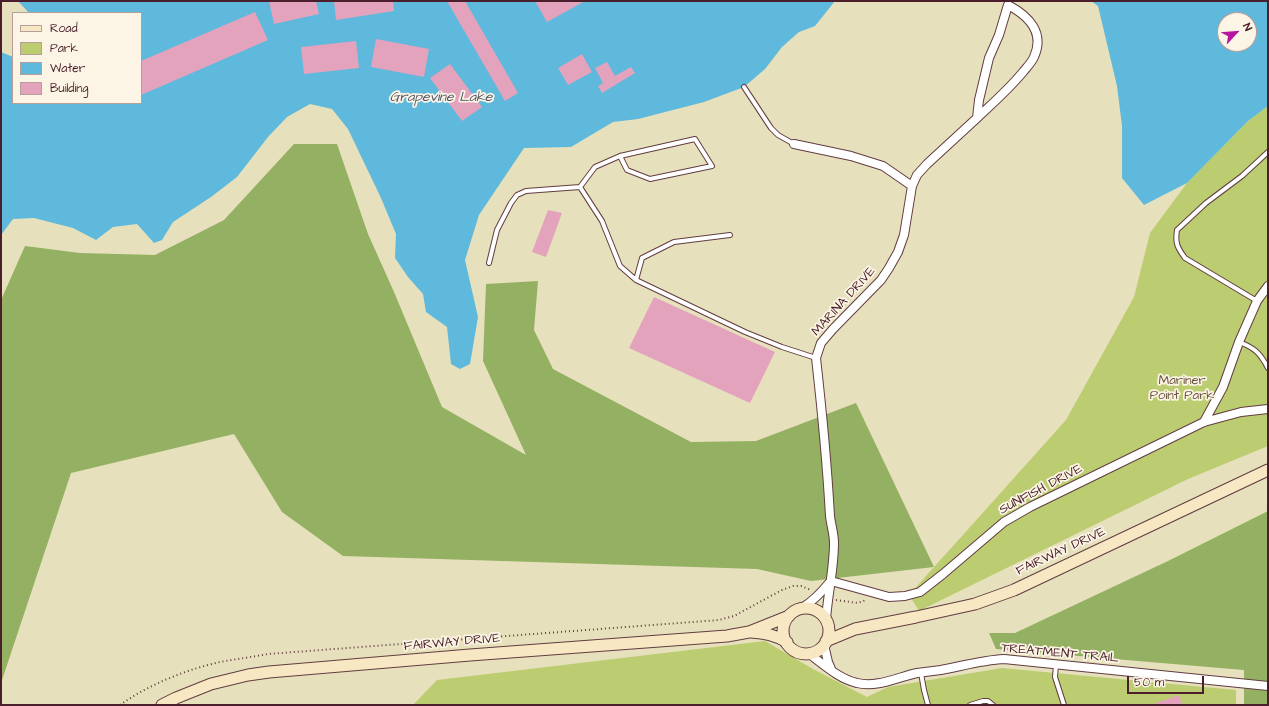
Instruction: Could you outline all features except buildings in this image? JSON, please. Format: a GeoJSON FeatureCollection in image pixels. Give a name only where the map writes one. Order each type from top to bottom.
{"type":"FeatureCollection","features":[{"type":"Feature","properties":{"kind":"street","name":"MARINA DRIVE"},"geometry":{"type":"LineString","coordinates":[[827,622],[824,596],[831,581],[834,543],[816,358],[821,343],[881,280],[898,252],[904,235],[912,186],[917,175],[927,164],[1008,90],[1034,58],[1038,43],[1036,32],[1032,23],[1025,15],[1008,5],[999,35],[989,58],[977,118]]}},
{"type":"Feature","properties":{"kind":"street"},"geometry":{"type":"LineString","coordinates":[[794,144],[869,161],[883,166],[912,186]]}},
{"type":"Feature","properties":{"kind":"street"},"geometry":{"type":"LineString","coordinates":[[1204,422],[1223,387],[1239,342],[1257,301],[1268,286]]}},
{"type":"Feature","properties":{"kind":"street","name":"SUNFISH DRIVE"},"geometry":{"type":"LineString","coordinates":[[831,581],[889,597],[905,596],[920,592],[944,574],[1004,522],[1030,507],[1204,422],[1241,412],[1268,409]]}},
{"type":"Feature","properties":{"kind":"street","name":"FAIRWAY DRIVE"},"geometry":{"type":"LineString","coordinates":[[162,705],[211,684],[248,675],[462,656],[728,636],[749,632],[789,616],[802,608],[809,607],[817,610],[827,622],[847,630],[916,617],[975,604],[1014,590],[1268,470]]}},
{"type":"Feature","properties":{"kind":"street"},"geometry":{"type":"LineString","coordinates":[[802,608],[824,596]]}},
{"type":"Feature","properties":{"kind":"street"},"geometry":{"type":"LineString","coordinates":[[787,642],[783,630],[785,622],[789,616]]}},
{"type":"Feature","properties":{"kind":"street"},"geometry":{"type":"LineString","coordinates":[[827,622],[829,630],[825,643],[828,662],[832,670]]}},
{"type":"Feature","properties":{"kind":"street","name":"FAIRWAY DRIVE"},"geometry":{"type":"LineString","coordinates":[[749,632],[767,633],[776,636],[787,642],[790,647],[796,651],[808,653],[814,652],[825,643],[855,629]]}},
{"type":"Feature","properties":{"kind":"street","name":"TREATMENT TRAIL"},"geometry":{"type":"LineString","coordinates":[[808,653],[849,680],[864,685],[921,673],[1004,659],[1268,686]]}},
{"type":"Feature","properties":{"kind":"lane"},"geometry":{"type":"LineString","coordinates":[[744,87],[771,128],[778,135],[794,144]]}},
{"type":"Feature","properties":{"kind":"lane"},"geometry":{"type":"LineString","coordinates":[[489,263],[497,230],[511,203],[517,195],[526,191],[580,186],[595,167],[620,156],[695,139],[712,166],[650,179],[627,170],[620,156]]}},
{"type":"Feature","properties":{"kind":"lane"},"geometry":{"type":"LineString","coordinates":[[1257,301],[1185,258],[1178,250],[1175,240],[1177,230],[1206,203],[1242,176],[1268,152]]}},
{"type":"Feature","properties":{"kind":"lane"},"geometry":{"type":"LineString","coordinates":[[580,186],[602,221],[620,266],[636,280],[745,332],[782,348],[816,358]]}},
{"type":"Feature","properties":{"kind":"lane"},"geometry":{"type":"LineString","coordinates":[[636,280],[642,258],[674,242],[730,235]]}},
{"type":"Feature","properties":{"kind":"lane"},"geometry":{"type":"LineString","coordinates":[[1239,342],[1251,346],[1258,353],[1268,368]]}},
{"type":"Feature","properties":{"kind":"lane"},"geometry":{"type":"LineString","coordinates":[[1056,665],[1055,677],[1064,705]]}},
{"type":"Feature","properties":{"kind":"lane"},"geometry":{"type":"LineString","coordinates":[[921,673],[928,705]]}},
{"type":"Feature","properties":{"kind":"lane"},"geometry":{"type":"LineString","coordinates":[[970,705],[988,700],[993,705]]}},
{"type":"Feature","properties":{"kind":"path"},"geometry":{"type":"LineString","coordinates":[[120,705],[151,686],[184,672],[220,662],[268,654],[719,620],[734,616],[782,590],[793,586],[801,586],[835,600],[858,603],[866,600],[873,593]]}},
{"type":"Feature","properties":{"kind":"green space","name":"Mariner Point Park"},"geometry":{"type":"Polygon","coordinates":[[[1268,106],[1268,446],[1188,479],[919,611],[909,595],[1066,420],[1134,297],[1150,233],[1187,183],[1248,121],[1268,106]]]}},
{"type":"Feature","properties":{"kind":"green space"},"geometry":{"type":"Polygon","coordinates":[[[294,144],[337,144],[368,234],[442,407],[526,455],[483,361],[486,284],[538,281],[534,330],[553,369],[691,442],[756,441],[856,403],[934,567],[811,581],[757,569],[343,556],[282,512],[234,434],[71,473],[1,683],[1,300],[25,246],[80,253],[155,255],[224,220],[294,144]]]}},
{"type":"Feature","properties":{"kind":"green space"},"geometry":{"type":"Polygon","coordinates":[[[1268,511],[1268,705],[1244,705],[1244,670],[996,649],[989,633],[1015,633],[1168,561],[1268,511]]]}},
{"type":"Feature","properties":{"kind":"green space"},"geometry":{"type":"Polygon","coordinates":[[[765,641],[813,669],[867,697],[888,687],[1002,668],[1236,690],[1236,705],[413,705],[437,680],[765,641]]]}},
{"type":"Feature","properties":{"kind":"water","name":"Grapevine Lake"},"geometry":{"type":"Polygon","coordinates":[[[18,1],[835,1],[815,26],[799,32],[782,47],[765,69],[744,87],[704,102],[638,119],[613,122],[571,147],[524,148],[479,215],[465,260],[478,317],[470,364],[460,369],[451,364],[447,327],[426,312],[423,294],[408,277],[395,258],[396,234],[381,198],[348,129],[332,109],[310,104],[287,117],[268,137],[237,177],[211,197],[173,222],[162,240],[154,243],[137,224],[113,227],[96,240],[73,228],[34,218],[13,219],[1,235],[1,52],[12,57],[12,104],[142,104],[142,12],[28,12],[18,1]]]}},
{"type":"Feature","properties":{"kind":"water"},"geometry":{"type":"Polygon","coordinates":[[[1091,1],[1268,1],[1268,106],[1248,121],[1187,183],[1144,205],[1122,178],[1122,126],[1117,86],[1098,6],[1091,1]]]}}]}
